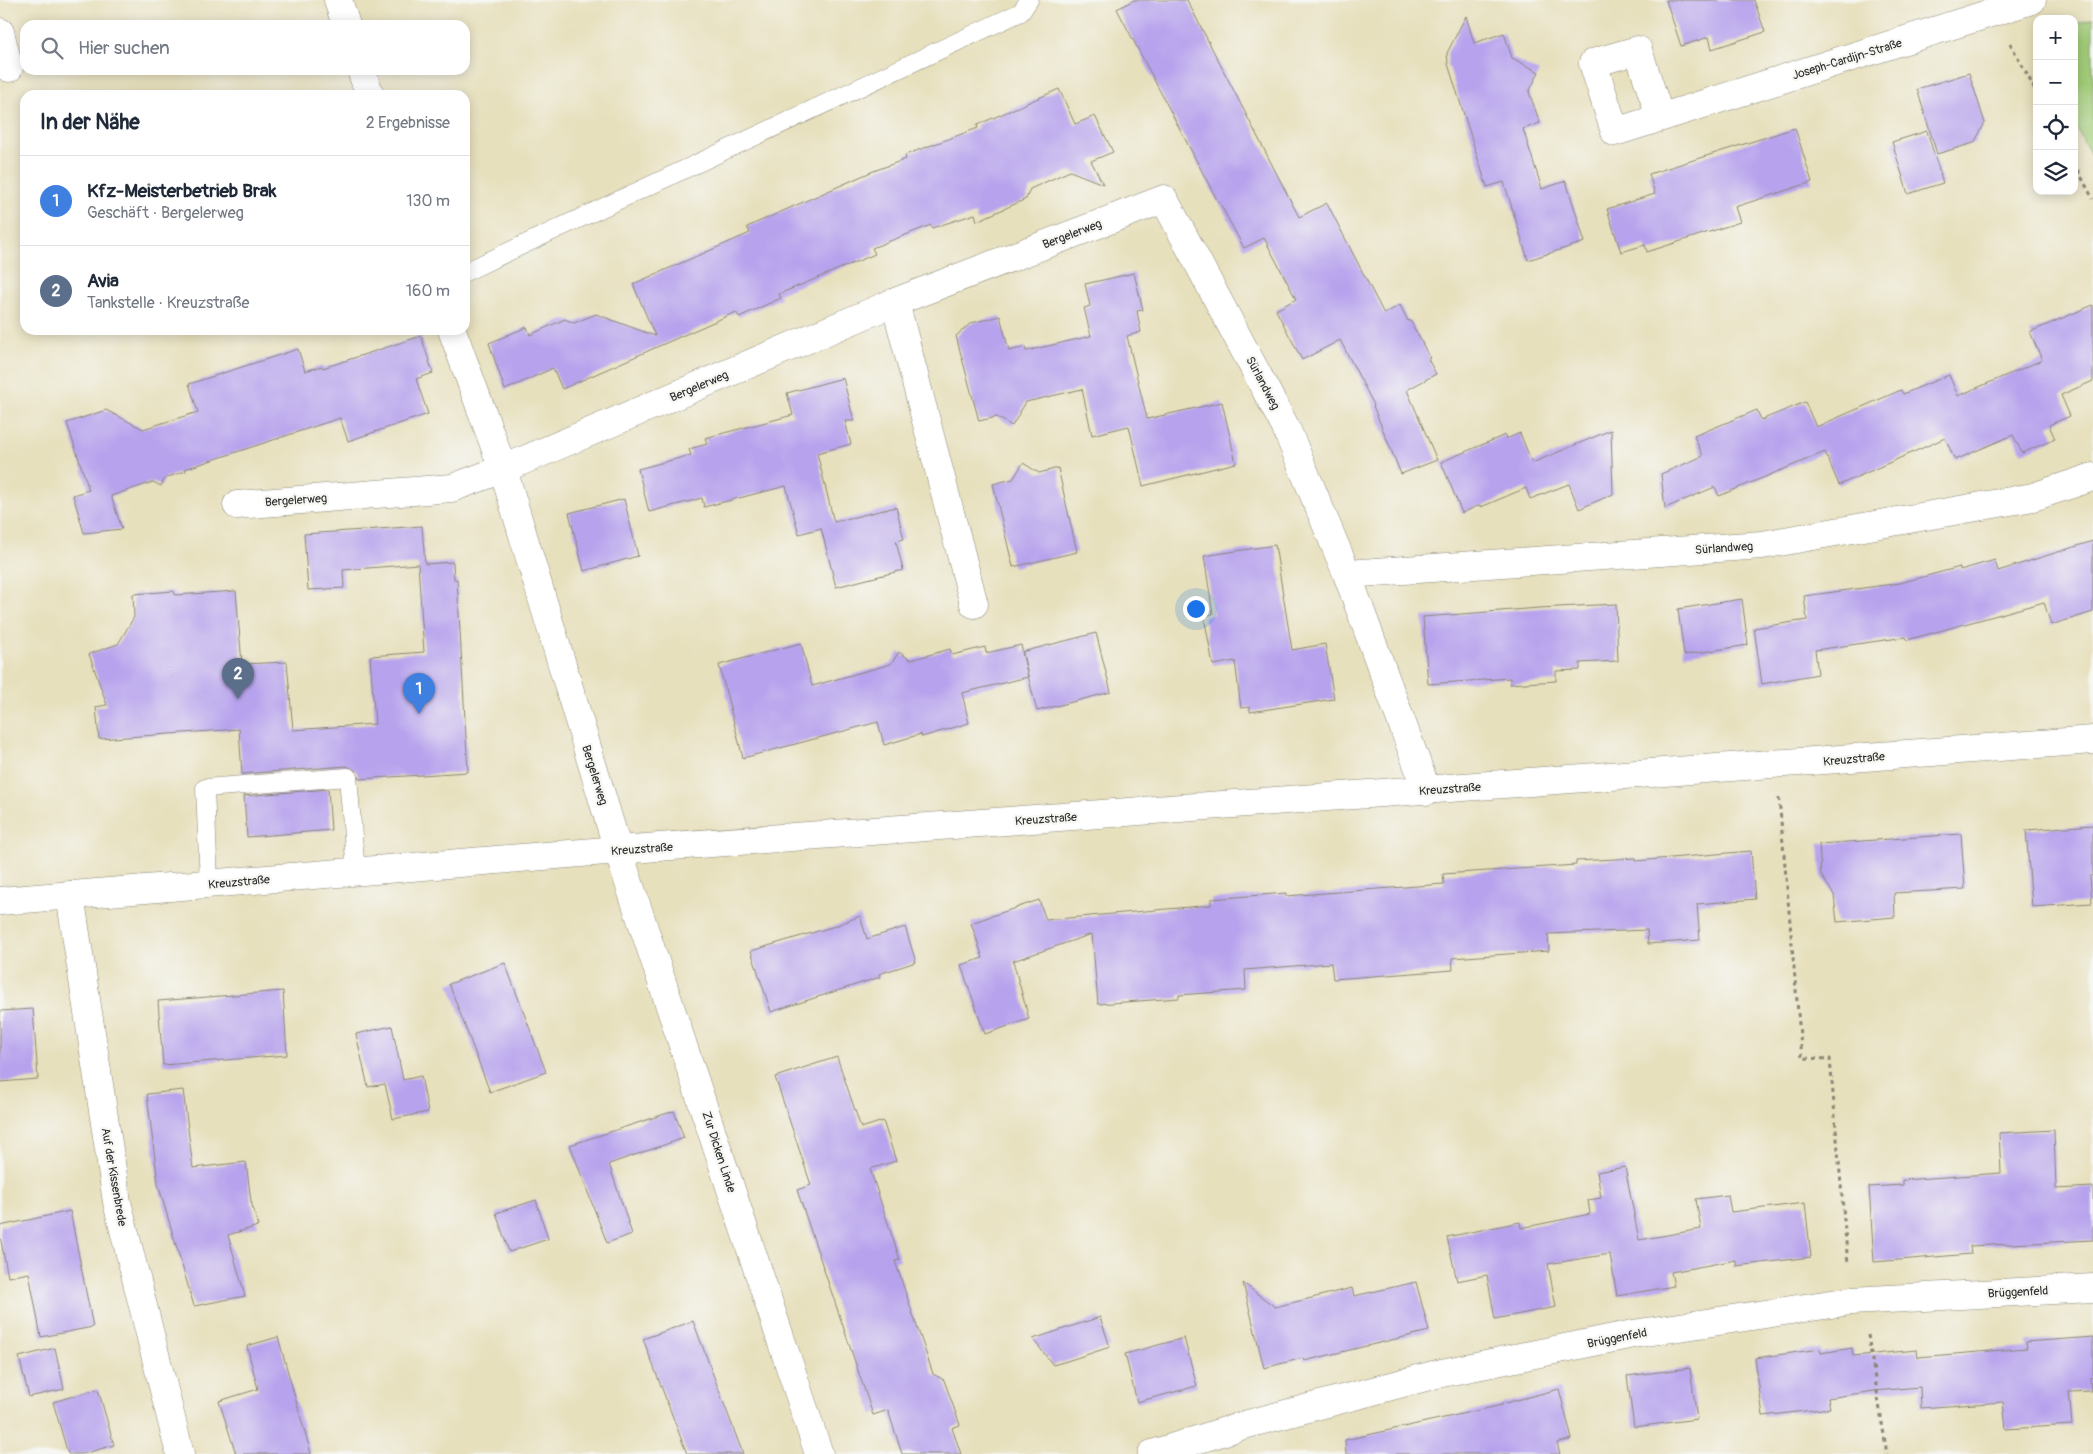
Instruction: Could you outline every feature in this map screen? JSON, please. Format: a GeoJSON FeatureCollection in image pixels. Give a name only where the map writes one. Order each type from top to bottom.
{"type":"FeatureCollection","features":[{"type":"Feature","properties":{"kind":"street"},"geometry":{"type":"LineString","coordinates":[[338,0],[344,20]]}},
{"type":"Feature","properties":{"kind":"street","name":"Joseph-Cardijn-Straße"},"geometry":{"type":"LineString","coordinates":[[1660,117],[2032,0]]}},
{"type":"Feature","properties":{"kind":"street"},"geometry":{"type":"LineString","coordinates":[[0,32],[11,68]]}},
{"type":"Feature","properties":{"kind":"street"},"geometry":{"type":"LineString","coordinates":[[363,75],[368,90]]}},
{"type":"Feature","properties":{"kind":"street","name":"Bergelerweg"},"geometry":{"type":"LineString","coordinates":[[237,505],[452,488],[503,469],[895,302],[1164,199]]}},
{"type":"Feature","properties":{"kind":"street","name":"Sürlandweg"},"geometry":{"type":"LineString","coordinates":[[1164,199],[1286,428],[1347,574],[1427,791]]}},
{"type":"Feature","properties":{"kind":"street"},"geometry":{"type":"LineString","coordinates":[[895,302],[974,604]]}},
{"type":"Feature","properties":{"kind":"street","name":"Bergelerweg"},"geometry":{"type":"LineString","coordinates":[[454,335],[503,469],[618,850]]}},
{"type":"Feature","properties":{"kind":"street","name":"Sürlandweg"},"geometry":{"type":"LineString","coordinates":[[1347,574],[1762,545],[2033,497],[2093,477]]}},
{"type":"Feature","properties":{"kind":"street","name":"Kreuzstraße"},"geometry":{"type":"LineString","coordinates":[[0,901],[618,850],[2093,740]]}},
{"type":"Feature","properties":{"kind":"street","name":"Zur Dicken Linde"},"geometry":{"type":"LineString","coordinates":[[618,850],[819,1454]]}},
{"type":"Feature","properties":{"kind":"street","name":"Auf der Kissenbrede"},"geometry":{"type":"LineString","coordinates":[[70,895],[117,1202],[180,1454]]}},
{"type":"Feature","properties":{"kind":"street","name":"Brüggenfeld"},"geometry":{"type":"LineString","coordinates":[[1152,1454],[1244,1425],[1437,1374],[1633,1334],[1857,1301],[2093,1288]]}},
{"type":"Feature","properties":{"kind":"lane"},"geometry":{"type":"LineString","coordinates":[[470,270],[1021,12],[1029,0]]}},
{"type":"Feature","properties":{"kind":"lane"},"geometry":{"type":"LineString","coordinates":[[209,884],[205,788],[348,777],[356,872]]}},
{"type":"Feature","properties":{"kind":"path"},"geometry":{"type":"LineString","coordinates":[[1994,13],[2033,86]]}},
{"type":"Feature","properties":{"kind":"path"},"geometry":{"type":"LineString","coordinates":[[2078,171],[2093,198]]}},
{"type":"Feature","properties":{"kind":"path"},"geometry":{"type":"LineString","coordinates":[[1776,765],[1802,1058],[1830,1059],[1857,1301],[1887,1454]]}},
{"type":"Feature","properties":{"kind":"green space"},"geometry":{"type":"Polygon","coordinates":[[[2093,18],[2093,159],[2078,131],[2078,23],[2093,18]]]}},
{"type":"Feature","properties":{"kind":"building"},"geometry":{"type":"Polygon","coordinates":[[[1134,0],[1187,0],[1299,217],[1327,203],[1384,314],[1400,305],[1408,321],[1410,320],[1430,358],[1428,359],[1436,374],[1407,390],[1437,460],[1401,474],[1374,405],[1340,340],[1302,360],[1276,310],[1296,299],[1264,238],[1244,248],[1218,202],[1117,9],[1134,0]]]}},
{"type":"Feature","properties":{"kind":"building"},"geometry":{"type":"Polygon","coordinates":[[[1666,0],[1754,0],[1765,32],[1712,49],[1709,37],[1681,46],[1666,0]]]}},
{"type":"Feature","properties":{"kind":"building"},"geometry":{"type":"Polygon","coordinates":[[[1466,16],[1474,43],[1504,33],[1512,58],[1539,72],[1529,92],[1540,123],[1523,129],[1542,189],[1566,181],[1585,242],[1528,260],[1504,182],[1487,187],[1448,64],[1447,53],[1466,16]]]}},
{"type":"Feature","properties":{"kind":"building"},"geometry":{"type":"Polygon","coordinates":[[[1969,73],[1985,123],[1974,143],[1937,154],[1917,89],[1969,73]]]}},
{"type":"Feature","properties":{"kind":"building"},"geometry":{"type":"Polygon","coordinates":[[[1059,89],[1075,124],[1095,116],[1113,152],[1091,161],[1103,184],[1070,171],[1030,189],[1026,199],[977,221],[975,214],[932,228],[931,225],[872,248],[875,254],[779,294],[781,298],[739,317],[736,312],[562,389],[553,368],[505,390],[489,343],[527,327],[530,335],[565,319],[574,323],[596,314],[655,336],[633,284],[750,233],[747,227],[871,172],[906,159],[905,155],[978,128],[977,125],[1059,89]]]}},
{"type":"Feature","properties":{"kind":"building"},"geometry":{"type":"Polygon","coordinates":[[[1795,128],[1812,182],[1735,207],[1740,222],[1647,252],[1645,245],[1621,252],[1607,209],[1655,194],[1649,174],[1795,128]]]}},
{"type":"Feature","properties":{"kind":"building"},"geometry":{"type":"Polygon","coordinates":[[[1927,131],[1943,183],[1908,194],[1892,142],[1927,131]]]}},
{"type":"Feature","properties":{"kind":"building"},"geometry":{"type":"Polygon","coordinates":[[[1134,273],[1143,310],[1137,311],[1141,332],[1127,336],[1147,419],[1222,402],[1236,463],[1143,486],[1129,426],[1092,435],[1082,389],[1026,402],[1012,426],[997,417],[979,421],[956,336],[971,323],[1000,316],[1009,351],[1025,347],[1026,351],[1091,336],[1084,308],[1090,306],[1085,284],[1134,273]]]}},
{"type":"Feature","properties":{"kind":"building"},"geometry":{"type":"Polygon","coordinates":[[[2093,305],[2093,381],[2061,395],[2070,416],[2049,425],[2055,439],[2022,453],[2013,435],[1955,460],[1945,438],[1839,485],[1825,452],[1719,496],[1715,487],[1665,508],[1661,474],[1703,456],[1694,436],[1757,410],[1761,420],[1805,402],[1816,427],[1901,390],[1903,394],[1949,375],[1958,396],[2042,360],[2030,332],[2093,305]]]}},
{"type":"Feature","properties":{"kind":"building"},"geometry":{"type":"Polygon","coordinates":[[[421,336],[433,373],[416,379],[428,414],[348,441],[340,418],[185,469],[186,471],[165,478],[161,486],[153,482],[111,496],[122,529],[84,533],[73,495],[89,490],[67,423],[106,410],[143,429],[198,412],[189,384],[298,349],[305,371],[322,366],[323,368],[421,336]]]}},
{"type":"Feature","properties":{"kind":"building"},"geometry":{"type":"Polygon","coordinates":[[[843,378],[854,421],[845,421],[851,444],[817,453],[834,522],[896,507],[904,539],[896,541],[903,570],[836,587],[821,528],[799,534],[786,486],[704,507],[702,498],[649,512],[638,469],[691,455],[689,449],[707,444],[705,438],[793,415],[787,393],[843,378]]]}},
{"type":"Feature","properties":{"kind":"building"},"geometry":{"type":"Polygon","coordinates":[[[1611,430],[1613,494],[1579,509],[1569,484],[1530,499],[1526,488],[1462,513],[1441,462],[1505,435],[1506,439],[1520,433],[1532,463],[1611,430]]]}},
{"type":"Feature","properties":{"kind":"building"},"geometry":{"type":"Polygon","coordinates":[[[1023,463],[1039,473],[1058,468],[1077,552],[1013,567],[993,484],[1013,479],[1023,463]]]}},
{"type":"Feature","properties":{"kind":"building"},"geometry":{"type":"Polygon","coordinates":[[[624,499],[638,556],[584,571],[569,513],[624,499]]]}},
{"type":"Feature","properties":{"kind":"building"},"geometry":{"type":"Polygon","coordinates":[[[422,526],[425,564],[453,562],[454,579],[457,579],[468,772],[359,779],[356,771],[347,766],[242,774],[239,729],[99,739],[96,707],[107,705],[89,654],[118,644],[134,617],[133,594],[174,591],[175,595],[236,591],[242,664],[287,662],[293,730],[375,724],[370,656],[424,652],[418,564],[343,570],[344,588],[308,590],[304,534],[422,526]]]}},
{"type":"Feature","properties":{"kind":"building"},"geometry":{"type":"Polygon","coordinates":[[[2093,541],[2093,612],[2051,625],[2044,602],[1907,640],[1906,637],[1815,650],[1818,674],[1762,684],[1754,628],[1807,620],[1804,596],[1900,583],[1995,560],[1998,571],[2093,541]]]}},
{"type":"Feature","properties":{"kind":"building"},"geometry":{"type":"Polygon","coordinates":[[[1275,545],[1292,650],[1325,644],[1334,699],[1250,712],[1250,707],[1241,708],[1235,661],[1213,665],[1204,616],[1213,614],[1204,556],[1275,545]]]}},
{"type":"Feature","properties":{"kind":"building"},"geometry":{"type":"Polygon","coordinates":[[[1742,599],[1748,645],[1684,655],[1678,609],[1742,599]]]}},
{"type":"Feature","properties":{"kind":"building"},"geometry":{"type":"Polygon","coordinates":[[[1616,604],[1618,661],[1580,663],[1580,670],[1556,671],[1556,681],[1510,684],[1510,678],[1428,684],[1423,617],[1616,604]]]}},
{"type":"Feature","properties":{"kind":"building"},"geometry":{"type":"Polygon","coordinates":[[[1096,633],[1111,692],[1037,711],[1022,652],[1096,633]]]}},
{"type":"Feature","properties":{"kind":"building"},"geometry":{"type":"Polygon","coordinates":[[[801,643],[812,686],[891,664],[899,652],[911,660],[950,649],[952,655],[985,647],[986,653],[1021,645],[1028,677],[962,693],[969,723],[922,737],[921,734],[884,745],[878,722],[743,758],[719,665],[801,643]]]}},
{"type":"Feature","properties":{"kind":"building"},"geometry":{"type":"Polygon","coordinates":[[[328,789],[331,830],[247,837],[244,796],[328,789]]]}},
{"type":"Feature","properties":{"kind":"building"},"geometry":{"type":"Polygon","coordinates":[[[2093,825],[2093,875],[2090,876],[2092,903],[2032,907],[2026,830],[2093,825]]]}},
{"type":"Feature","properties":{"kind":"building"},"geometry":{"type":"Polygon","coordinates":[[[1961,834],[1965,889],[1894,893],[1895,917],[1837,922],[1834,895],[1821,875],[1819,844],[1961,834]]]}},
{"type":"Feature","properties":{"kind":"building"},"geometry":{"type":"Polygon","coordinates":[[[1751,851],[1755,899],[1697,904],[1700,940],[1648,944],[1647,930],[1548,934],[1549,951],[1452,958],[1453,970],[1333,979],[1331,963],[1245,970],[1246,990],[1179,995],[1179,998],[1098,1004],[1092,934],[1013,961],[1029,1019],[985,1034],[961,965],[983,958],[971,923],[1039,900],[1046,920],[1211,905],[1211,899],[1286,893],[1286,896],[1444,884],[1443,874],[1576,865],[1576,861],[1636,858],[1636,861],[1751,851]]]}},
{"type":"Feature","properties":{"kind":"building"},"geometry":{"type":"Polygon","coordinates":[[[860,916],[867,939],[905,927],[916,962],[879,974],[880,977],[771,1012],[751,951],[835,926],[860,916]]]}},
{"type":"Feature","properties":{"kind":"building"},"geometry":{"type":"Polygon","coordinates":[[[505,963],[546,1072],[490,1092],[449,984],[505,963]]]}},
{"type":"Feature","properties":{"kind":"building"},"geometry":{"type":"Polygon","coordinates":[[[283,991],[287,1055],[163,1065],[158,1001],[283,991]]]}},
{"type":"Feature","properties":{"kind":"building"},"geometry":{"type":"Polygon","coordinates":[[[33,1009],[38,1079],[0,1082],[0,1011],[33,1009]]]}},
{"type":"Feature","properties":{"kind":"building"},"geometry":{"type":"Polygon","coordinates":[[[392,1026],[403,1080],[421,1076],[428,1112],[393,1119],[385,1084],[368,1087],[356,1034],[392,1026]]]}},
{"type":"Feature","properties":{"kind":"building"},"geometry":{"type":"Polygon","coordinates":[[[837,1057],[861,1128],[883,1121],[896,1161],[870,1169],[900,1260],[895,1261],[933,1374],[944,1380],[960,1425],[952,1428],[961,1454],[902,1454],[888,1410],[873,1415],[797,1190],[811,1185],[775,1077],[837,1057]]]}},
{"type":"Feature","properties":{"kind":"building"},"geometry":{"type":"Polygon","coordinates":[[[183,1090],[193,1168],[246,1162],[251,1201],[258,1226],[228,1235],[245,1296],[194,1306],[158,1184],[147,1094],[183,1090]]]}},
{"type":"Feature","properties":{"kind":"building"},"geometry":{"type":"Polygon","coordinates":[[[674,1111],[684,1138],[609,1164],[632,1234],[607,1243],[570,1145],[674,1111]]]}},
{"type":"Feature","properties":{"kind":"building"},"geometry":{"type":"Polygon","coordinates":[[[2054,1130],[2056,1189],[2093,1187],[2093,1240],[1970,1246],[1971,1254],[1874,1262],[1869,1187],[1903,1185],[1903,1180],[2001,1173],[1999,1133],[2054,1130]]]}},
{"type":"Feature","properties":{"kind":"building"},"geometry":{"type":"Polygon","coordinates":[[[1625,1167],[1639,1240],[1701,1229],[1696,1199],[1728,1195],[1731,1212],[1805,1203],[1811,1257],[1736,1266],[1736,1260],[1671,1272],[1674,1286],[1617,1296],[1610,1254],[1548,1264],[1556,1307],[1495,1319],[1487,1275],[1457,1281],[1447,1237],[1520,1222],[1521,1228],[1590,1214],[1588,1200],[1601,1198],[1597,1172],[1625,1167]]]}},
{"type":"Feature","properties":{"kind":"building"},"geometry":{"type":"Polygon","coordinates":[[[536,1200],[548,1239],[509,1252],[496,1213],[536,1200]]]}},
{"type":"Feature","properties":{"kind":"building"},"geometry":{"type":"Polygon","coordinates":[[[70,1211],[93,1327],[41,1337],[29,1273],[8,1277],[0,1236],[0,1226],[70,1211]]]}},
{"type":"Feature","properties":{"kind":"building"},"geometry":{"type":"Polygon","coordinates":[[[1416,1282],[1429,1331],[1304,1361],[1303,1358],[1264,1368],[1243,1283],[1275,1307],[1352,1288],[1354,1296],[1416,1282]]]}},
{"type":"Feature","properties":{"kind":"building"},"geometry":{"type":"Polygon","coordinates":[[[1100,1317],[1110,1347],[1053,1365],[1033,1339],[1100,1317]]]}},
{"type":"Feature","properties":{"kind":"building"},"geometry":{"type":"Polygon","coordinates":[[[693,1321],[743,1454],[687,1454],[643,1339],[693,1321]]]}},
{"type":"Feature","properties":{"kind":"building"},"geometry":{"type":"Polygon","coordinates":[[[278,1337],[311,1454],[236,1454],[219,1401],[258,1389],[247,1346],[278,1337]]]}},
{"type":"Feature","properties":{"kind":"building"},"geometry":{"type":"Polygon","coordinates":[[[2093,1337],[2091,1391],[2069,1392],[2072,1425],[2006,1429],[2003,1402],[1921,1408],[1920,1387],[1828,1398],[1830,1408],[1763,1416],[1755,1358],[1820,1349],[1821,1353],[1852,1348],[1853,1356],[1917,1350],[1918,1357],[2027,1348],[2026,1342],[2093,1337]]]}},
{"type":"Feature","properties":{"kind":"building"},"geometry":{"type":"Polygon","coordinates":[[[1184,1338],[1197,1386],[1137,1402],[1125,1354],[1184,1338]]]}},
{"type":"Feature","properties":{"kind":"building"},"geometry":{"type":"Polygon","coordinates":[[[55,1348],[64,1389],[29,1397],[19,1357],[55,1348]]]}},
{"type":"Feature","properties":{"kind":"building"},"geometry":{"type":"Polygon","coordinates":[[[1690,1368],[1697,1419],[1634,1427],[1627,1376],[1690,1368]]]}},
{"type":"Feature","properties":{"kind":"building"},"geometry":{"type":"Polygon","coordinates":[[[98,1389],[114,1445],[83,1454],[68,1454],[53,1402],[98,1389]]]}},
{"type":"Feature","properties":{"kind":"building"},"geometry":{"type":"Polygon","coordinates":[[[1559,1389],[1572,1439],[1557,1443],[1560,1454],[1346,1454],[1345,1440],[1502,1405],[1559,1389]]]}},
{"type":"Feature","properties":{"kind":"place","name":"Avia"},"geometry":{"type":"Point","coordinates":[238,699]}},
{"type":"Feature","properties":{"kind":"place","name":"Kfz-Meisterbetrieb Brak"},"geometry":{"type":"Point","coordinates":[419,714]}}]}
